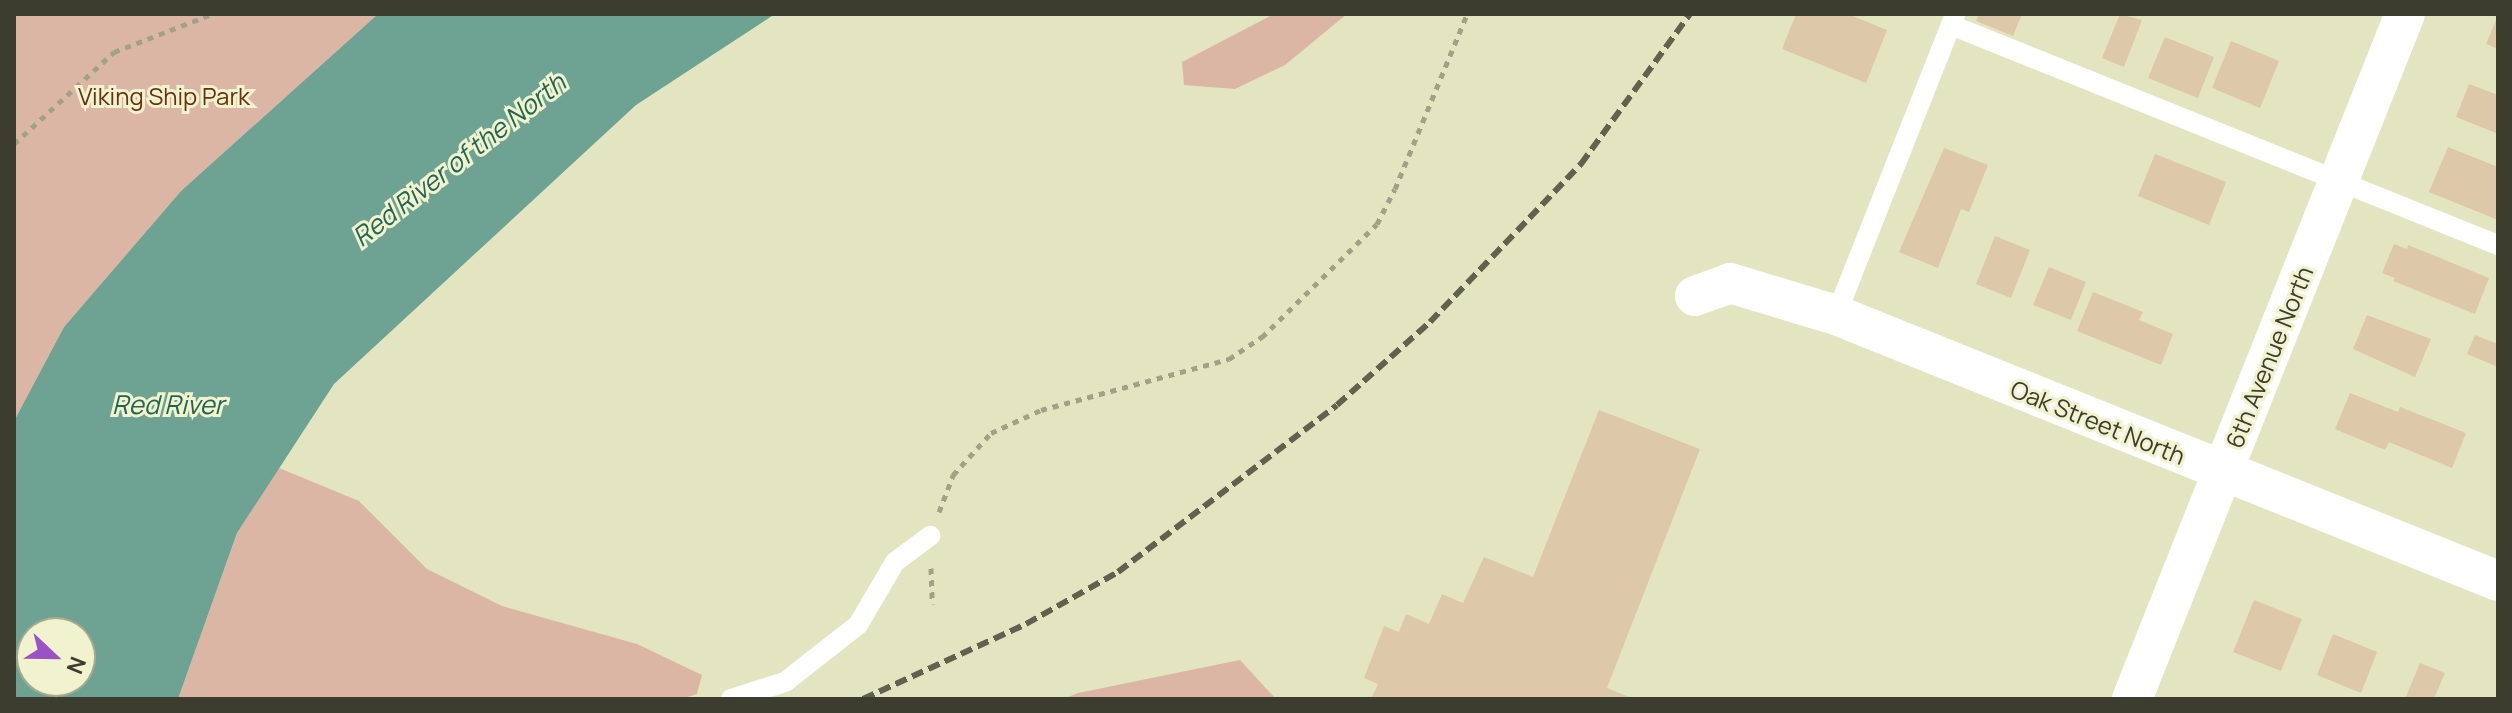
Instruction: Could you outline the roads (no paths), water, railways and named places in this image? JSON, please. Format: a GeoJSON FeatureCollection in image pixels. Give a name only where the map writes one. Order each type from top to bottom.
{"type":"FeatureCollection","features":[{"type":"Feature","properties":{"kind":"street","name":"6th Avenue North"},"geometry":{"type":"LineString","coordinates":[[2132,699],[2405,14]]}},
{"type":"Feature","properties":{"kind":"street","name":"Oak Street North"},"geometry":{"type":"LineString","coordinates":[[1695,296],[1730,283],[1836,315],[2498,581]]}},
{"type":"Feature","properties":{"kind":"lane"},"geometry":{"type":"LineString","coordinates":[[1836,315],[1953,20],[2498,245]]}},
{"type":"Feature","properties":{"kind":"lane"},"geometry":{"type":"LineString","coordinates":[[731,699],[785,682],[858,625],[895,562],[930,536]]}},
{"type":"Feature","properties":{"kind":"water","name":"Red River"},"geometry":{"type":"Polygon","coordinates":[[[378,14],[775,14],[636,105],[334,384],[237,533],[178,699],[14,699],[14,421],[64,327],[181,191],[378,14]]]}},
{"type":"Feature","properties":{"kind":"railway"},"geometry":{"type":"LineString","coordinates":[[863,699],[1026,624],[1118,572],[1337,405],[1430,322],[1581,164],[1690,14]]}},
{"type":"Feature","properties":{"kind":"park label","name":"Viking Ship Park"},"geometry":{"type":"Point","coordinates":[164,96]}},
{"type":"Feature","properties":{"kind":"water label","name":"Red River of the North"},"geometry":{"type":"Point","coordinates":[459,160]}}]}
